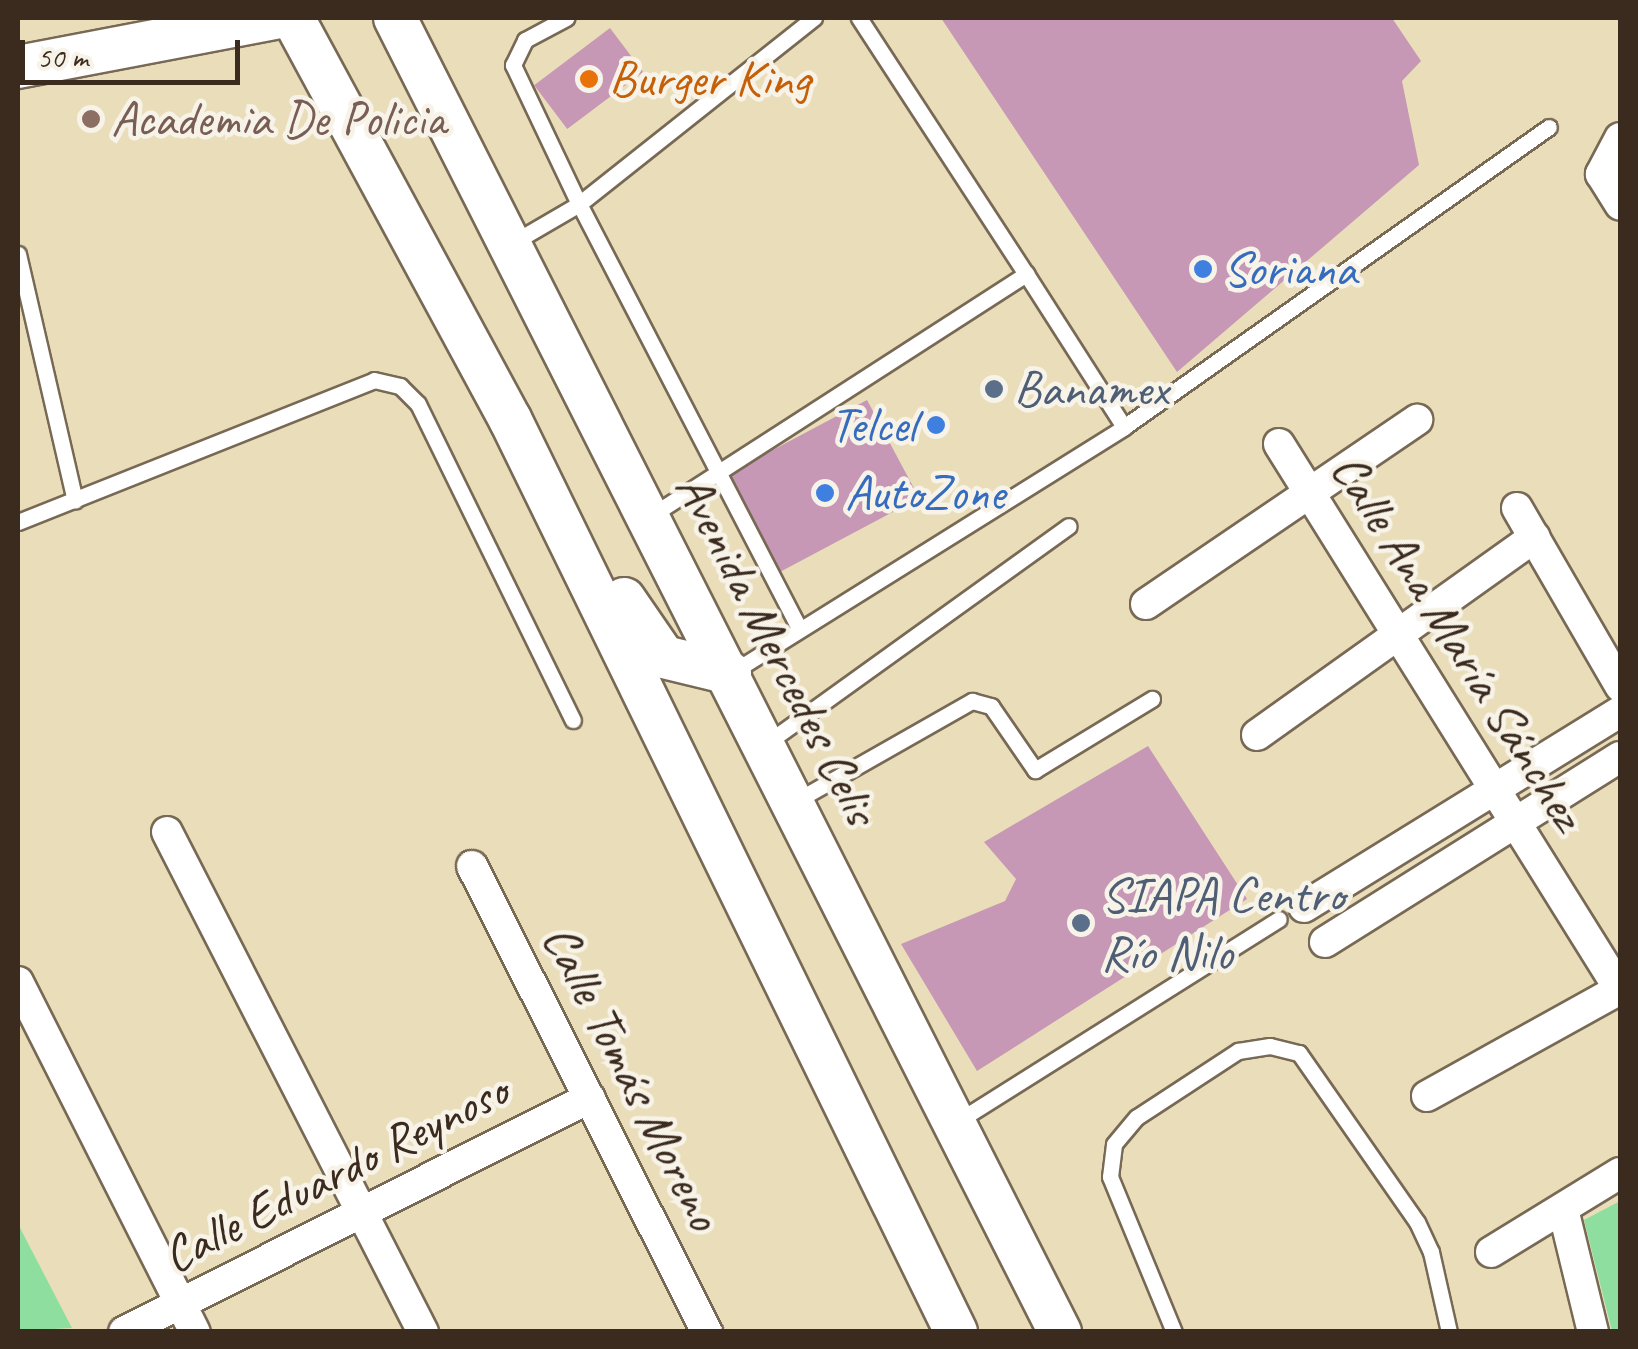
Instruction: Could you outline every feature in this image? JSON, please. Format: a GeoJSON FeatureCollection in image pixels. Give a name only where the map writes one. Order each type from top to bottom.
{"type":"FeatureCollection","features":[{"type":"Feature","properties":{"kind":"main road"},"geometry":{"type":"LineString","coordinates":[[18,66],[274,18]]}},
{"type":"Feature","properties":{"kind":"main road"},"geometry":{"type":"LineString","coordinates":[[293,18],[510,418],[956,1332]]}},
{"type":"Feature","properties":{"kind":"main road","name":"Avenida Mercedes Celis"},"geometry":{"type":"LineString","coordinates":[[395,18],[730,673],[1060,1332]]}},
{"type":"Feature","properties":{"kind":"main road"},"geometry":{"type":"LineString","coordinates":[[510,418],[548,458],[664,658],[730,673]]}},
{"type":"Feature","properties":{"kind":"street"},"geometry":{"type":"LineString","coordinates":[[1620,138],[1602,174],[1620,204]]}},
{"type":"Feature","properties":{"kind":"street"},"geometry":{"type":"LineString","coordinates":[[1146,604],[1417,420]]}},
{"type":"Feature","properties":{"kind":"street","name":"Calle Ana María Sánchez"},"geometry":{"type":"LineString","coordinates":[[1279,444],[1620,990],[1427,1096]]}},
{"type":"Feature","properties":{"kind":"street"},"geometry":{"type":"LineString","coordinates":[[1517,508],[1620,686]]}},
{"type":"Feature","properties":{"kind":"street"},"geometry":{"type":"LineString","coordinates":[[1257,735],[1535,537]]}},
{"type":"Feature","properties":{"kind":"street"},"geometry":{"type":"LineString","coordinates":[[1292,913],[1620,712]]}},
{"type":"Feature","properties":{"kind":"street"},"geometry":{"type":"LineString","coordinates":[[1326,942],[1620,757]]}},
{"type":"Feature","properties":{"kind":"street"},"geometry":{"type":"LineString","coordinates":[[167,832],[423,1332]]}},
{"type":"Feature","properties":{"kind":"street","name":"Calle Tomás Moreno"},"geometry":{"type":"LineString","coordinates":[[472,866],[706,1332]]}},
{"type":"Feature","properties":{"kind":"street"},"geometry":{"type":"LineString","coordinates":[[18,982],[195,1332]]}},
{"type":"Feature","properties":{"kind":"street","name":"Calle Eduardo Reynoso"},"geometry":{"type":"LineString","coordinates":[[124,1332],[589,1098]]}},
{"type":"Feature","properties":{"kind":"street"},"geometry":{"type":"LineString","coordinates":[[1491,1252],[1620,1173]]}},
{"type":"Feature","properties":{"kind":"street"},"geometry":{"type":"LineString","coordinates":[[1563,1209],[1593,1332]]}},
{"type":"Feature","properties":{"kind":"lane"},"geometry":{"type":"LineString","coordinates":[[566,18],[525,40],[513,66],[579,204],[799,628]]}},
{"type":"Feature","properties":{"kind":"lane"},"geometry":{"type":"LineString","coordinates":[[510,244],[579,204],[814,18]]}},
{"type":"Feature","properties":{"kind":"lane"},"geometry":{"type":"LineString","coordinates":[[859,18],[1124,428]]}},
{"type":"Feature","properties":{"kind":"lane"},"geometry":{"type":"LineString","coordinates":[[730,673],[1124,428],[1549,127]]}},
{"type":"Feature","properties":{"kind":"lane"},"geometry":{"type":"LineString","coordinates":[[18,254],[75,500]]}},
{"type":"Feature","properties":{"kind":"lane"},"geometry":{"type":"LineString","coordinates":[[650,517],[1026,274]]}},
{"type":"Feature","properties":{"kind":"lane"},"geometry":{"type":"LineString","coordinates":[[18,522],[374,380],[400,386],[418,404],[572,720]]}},
{"type":"Feature","properties":{"kind":"lane"},"geometry":{"type":"LineString","coordinates":[[764,745],[1069,526]]}},
{"type":"Feature","properties":{"kind":"lane"},"geometry":{"type":"LineString","coordinates":[[793,803],[972,701],[991,706],[1035,770],[1152,699]]}},
{"type":"Feature","properties":{"kind":"lane"},"geometry":{"type":"LineString","coordinates":[[955,1124],[1292,913]]}},
{"type":"Feature","properties":{"kind":"lane"},"geometry":{"type":"LineString","coordinates":[[1174,1332],[1110,1177],[1114,1144],[1137,1117],[1238,1050],[1270,1046],[1300,1053],[1416,1222],[1432,1252],[1449,1332]]}},
{"type":"Feature","properties":{"kind":"green space"},"geometry":{"type":"Polygon","coordinates":[[[1620,1201],[1620,1331],[1612,1331],[1584,1220],[1620,1201]]]}},
{"type":"Feature","properties":{"kind":"green space"},"geometry":{"type":"Polygon","coordinates":[[[18,1224],[72,1328],[18,1331],[18,1224]]]}},
{"type":"Feature","properties":{"kind":"building","name":"Soriana"},"geometry":{"type":"Polygon","coordinates":[[[941,18],[1392,18],[1421,61],[1402,81],[1419,165],[1177,372],[941,18]]]}},
{"type":"Feature","properties":{"kind":"building","name":"Burger King"},"geometry":{"type":"Polygon","coordinates":[[[610,28],[643,72],[567,129],[534,85],[610,28]]]}},
{"type":"Feature","properties":{"kind":"building","name":"AutoZone"},"geometry":{"type":"Polygon","coordinates":[[[867,400],[919,498],[775,575],[723,477],[867,400]]]}},
{"type":"Feature","properties":{"kind":"building","name":"SIAPA Centro Río Nilo"},"geometry":{"type":"Polygon","coordinates":[[[1148,746],[1247,899],[977,1071],[901,944],[1005,901],[1016,879],[984,842],[1148,746]]]}},
{"type":"Feature","properties":{"kind":"place","name":"Burger King"},"geometry":{"type":"Point","coordinates":[589,79]}},
{"type":"Feature","properties":{"kind":"place","name":"Academia De Policia"},"geometry":{"type":"Point","coordinates":[91,119]}},
{"type":"Feature","properties":{"kind":"place","name":"Soriana"},"geometry":{"type":"Point","coordinates":[1203,269]}},
{"type":"Feature","properties":{"kind":"place","name":"Banamex"},"geometry":{"type":"Point","coordinates":[994,389]}},
{"type":"Feature","properties":{"kind":"place","name":"Telcel"},"geometry":{"type":"Point","coordinates":[936,425]}},
{"type":"Feature","properties":{"kind":"place","name":"AutoZone"},"geometry":{"type":"Point","coordinates":[825,493]}},
{"type":"Feature","properties":{"kind":"place","name":"SIAPA Centro Río Nilo"},"geometry":{"type":"Point","coordinates":[1081,923]}}]}
